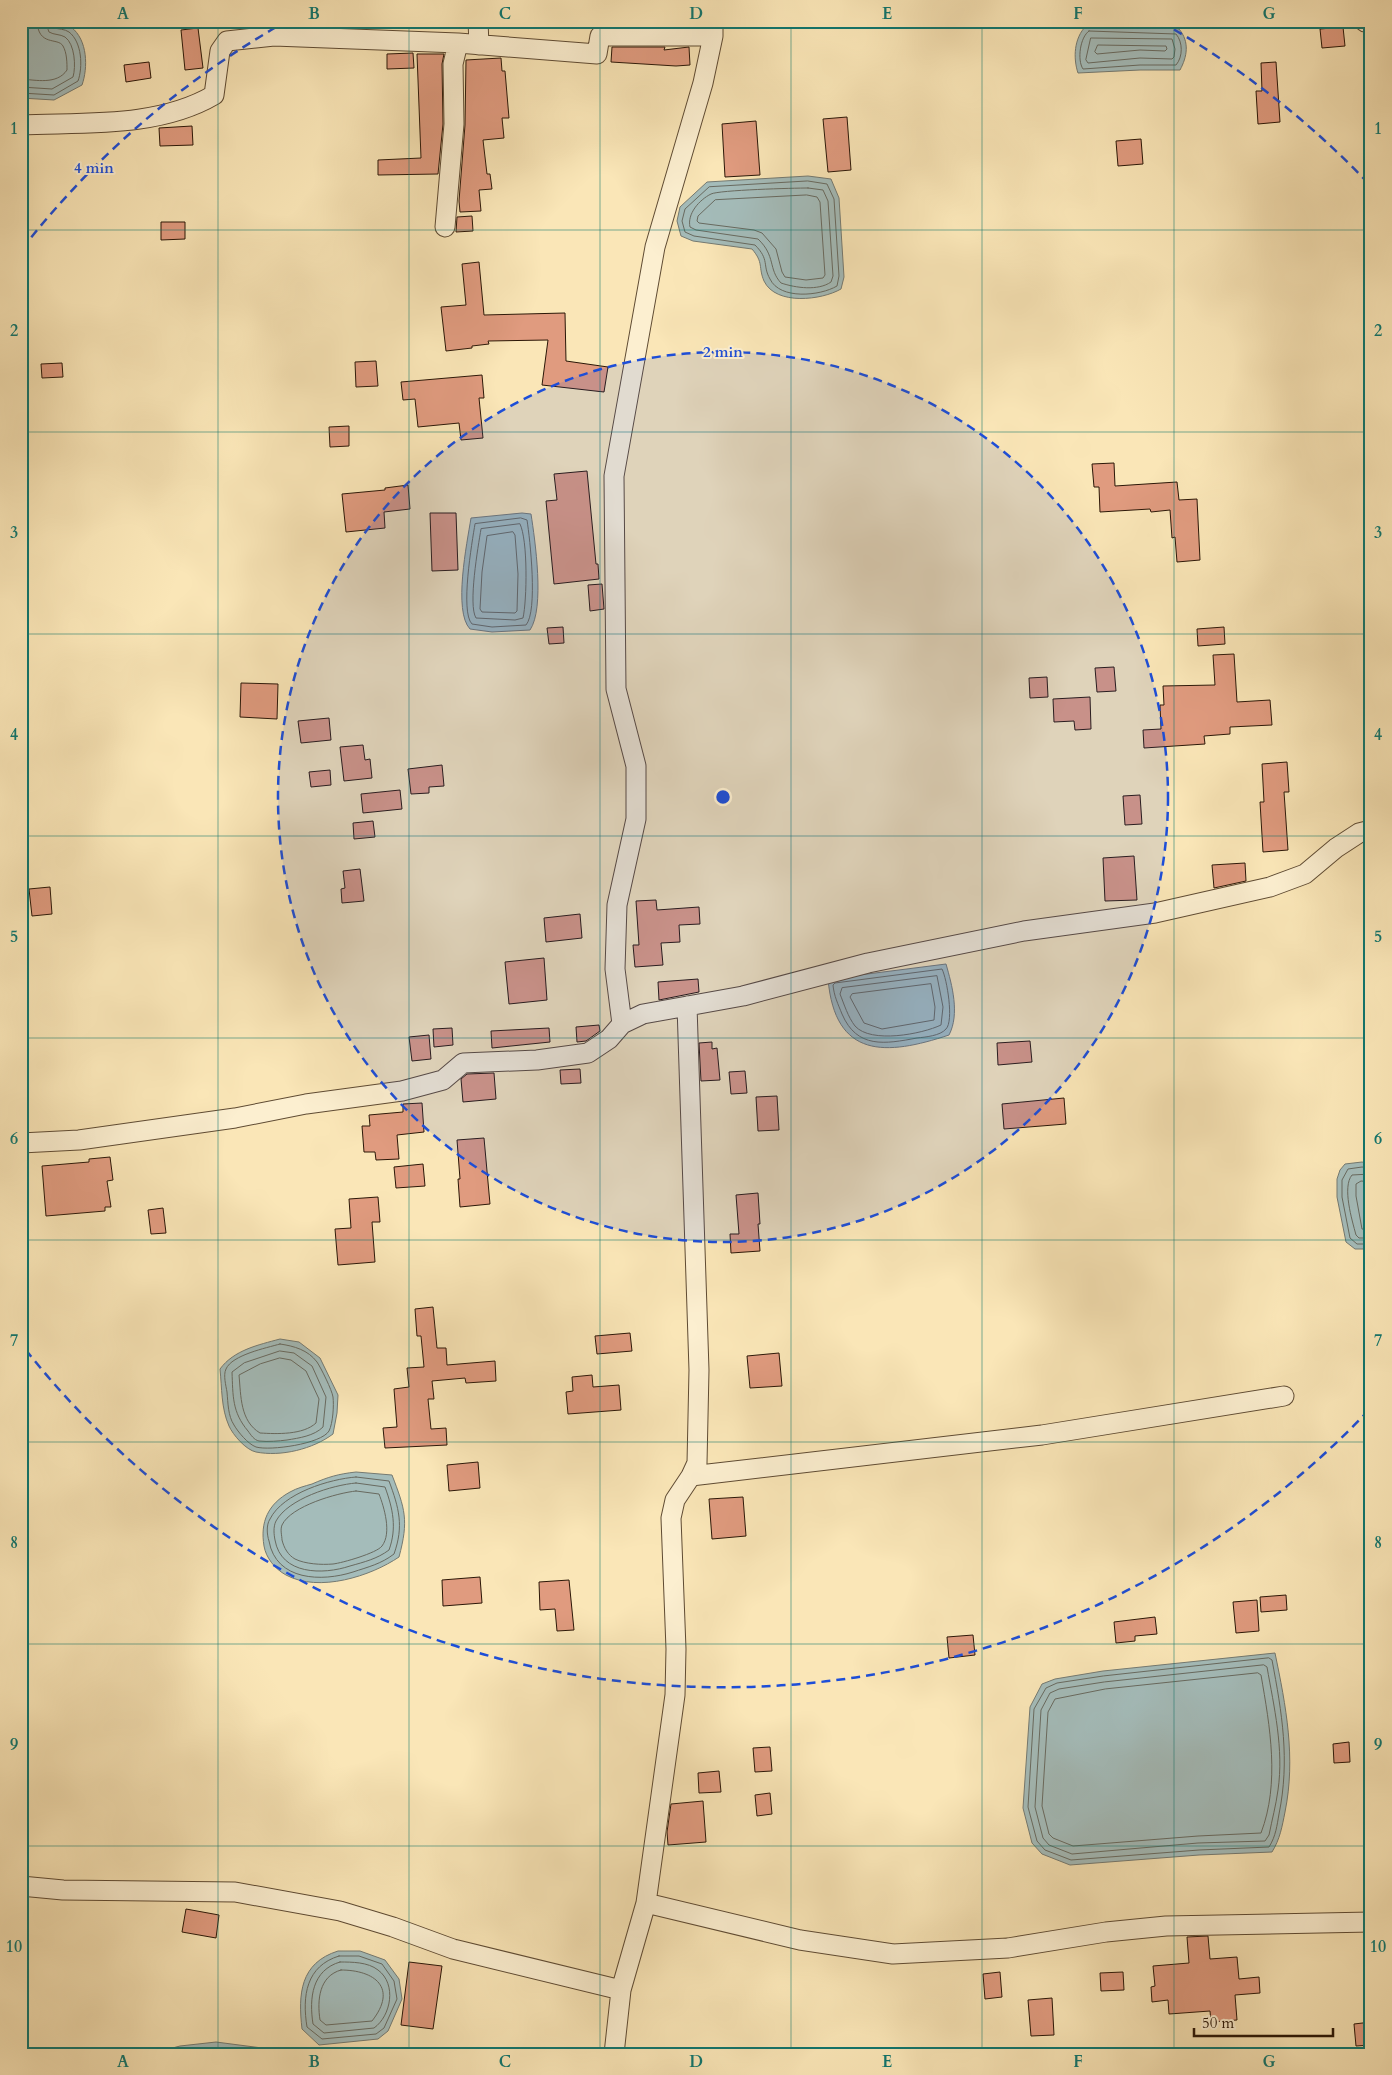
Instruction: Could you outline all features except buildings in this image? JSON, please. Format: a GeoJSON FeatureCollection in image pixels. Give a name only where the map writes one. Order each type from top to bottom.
{"type":"FeatureCollection","features":[{"type":"Feature","properties":{"kind":"street"},"geometry":{"type":"LineString","coordinates":[[478,21],[479,45]]}},
{"type":"Feature","properties":{"kind":"street"},"geometry":{"type":"LineString","coordinates":[[21,125],[107,123],[175,112],[201,103],[214,96],[220,51],[227,41],[274,36],[458,43],[597,54],[600,36],[713,29],[703,83],[655,247],[614,476],[616,689],[636,766],[636,819],[617,905],[615,969],[622,1024]]}},
{"type":"Feature","properties":{"kind":"street"},"geometry":{"type":"LineString","coordinates":[[445,227],[454,124],[453,64],[458,43]]}},
{"type":"Feature","properties":{"kind":"street"},"geometry":{"type":"LineString","coordinates":[[21,1143],[79,1140],[235,1118],[306,1104],[402,1091],[443,1080],[463,1063],[537,1060],[588,1053],[609,1039],[622,1024],[643,1014],[742,996],[868,963],[1024,931],[1155,913],[1270,887],[1305,874],[1336,848],[1359,833],[1371,830]]}},
{"type":"Feature","properties":{"kind":"street"},"geometry":{"type":"LineString","coordinates":[[614,2054],[622,1990],[646,1903],[675,1695],[676,1649],[671,1518],[675,1500],[691,1476],[697,1462],[699,1370],[686,1006]]}},
{"type":"Feature","properties":{"kind":"street"},"geometry":{"type":"LineString","coordinates":[[691,1476],[1042,1435],[1284,1396]]}},
{"type":"Feature","properties":{"kind":"street"},"geometry":{"type":"LineString","coordinates":[[21,1886],[63,1890],[235,1892],[340,1911],[393,1927],[453,1950],[622,1990]]}},
{"type":"Feature","properties":{"kind":"street"},"geometry":{"type":"LineString","coordinates":[[646,1903],[800,1940],[893,1954],[1008,1948],[1106,1932],[1166,1926],[1371,1922]]}},
{"type":"Feature","properties":{"kind":"water"},"geometry":{"type":"Polygon","coordinates":[[[21,21],[61,23],[71,27],[77,33],[84,47],[86,63],[82,85],[54,100],[21,98],[21,21]]]}},
{"type":"Feature","properties":{"kind":"water"},"geometry":{"type":"Polygon","coordinates":[[[1086,26],[1179,29],[1186,44],[1184,60],[1180,70],[1078,73],[1075,61],[1077,42],[1086,26]]]}},
{"type":"Feature","properties":{"kind":"water"},"geometry":{"type":"Polygon","coordinates":[[[808,176],[831,179],[839,198],[844,277],[841,289],[833,293],[811,298],[789,297],[778,294],[770,289],[764,281],[756,254],[752,249],[693,241],[681,236],[677,221],[680,207],[707,182],[808,176]]]}},
{"type":"Feature","properties":{"kind":"water"},"geometry":{"type":"Polygon","coordinates":[[[522,513],[531,514],[535,540],[538,590],[535,620],[530,630],[492,632],[470,629],[462,608],[462,593],[464,559],[471,518],[522,513]]]}},
{"type":"Feature","properties":{"kind":"water"},"geometry":{"type":"Polygon","coordinates":[[[946,964],[954,1000],[954,1018],[949,1035],[926,1042],[885,1048],[867,1045],[853,1037],[841,1024],[833,1005],[828,979],[946,964]]]}},
{"type":"Feature","properties":{"kind":"water"},"geometry":{"type":"Polygon","coordinates":[[[1362,1162],[1371,1164],[1371,1249],[1355,1249],[1346,1242],[1337,1197],[1337,1179],[1340,1170],[1345,1164],[1362,1162]]]}},
{"type":"Feature","properties":{"kind":"water"},"geometry":{"type":"Polygon","coordinates":[[[280,1339],[299,1342],[320,1358],[338,1395],[333,1434],[306,1448],[276,1453],[256,1452],[240,1442],[229,1426],[223,1405],[220,1369],[239,1353],[280,1339]]]}},
{"type":"Feature","properties":{"kind":"water"},"geometry":{"type":"Polygon","coordinates":[[[356,1472],[392,1475],[403,1506],[405,1524],[399,1557],[360,1576],[344,1580],[314,1582],[299,1580],[282,1573],[269,1559],[264,1546],[263,1529],[271,1508],[282,1497],[295,1489],[333,1476],[356,1472]]]}},
{"type":"Feature","properties":{"kind":"water"},"geometry":{"type":"Polygon","coordinates":[[[1275,1653],[1286,1712],[1290,1772],[1283,1823],[1279,1838],[1272,1852],[1199,1855],[1070,1865],[1042,1854],[1032,1843],[1023,1808],[1030,1707],[1042,1684],[1055,1679],[1103,1671],[1275,1653]]]}},
{"type":"Feature","properties":{"kind":"water"},"geometry":{"type":"Polygon","coordinates":[[[338,1951],[360,1951],[385,1960],[399,1979],[402,1999],[388,2031],[378,2039],[319,2045],[302,2029],[301,2004],[304,1981],[316,1963],[325,1956],[338,1951]]]}},
{"type":"Feature","properties":{"kind":"water"},"geometry":{"type":"Polygon","coordinates":[[[216,2042],[285,2051],[293,2054],[163,2054],[165,2050],[180,2046],[216,2042]]]}}]}
